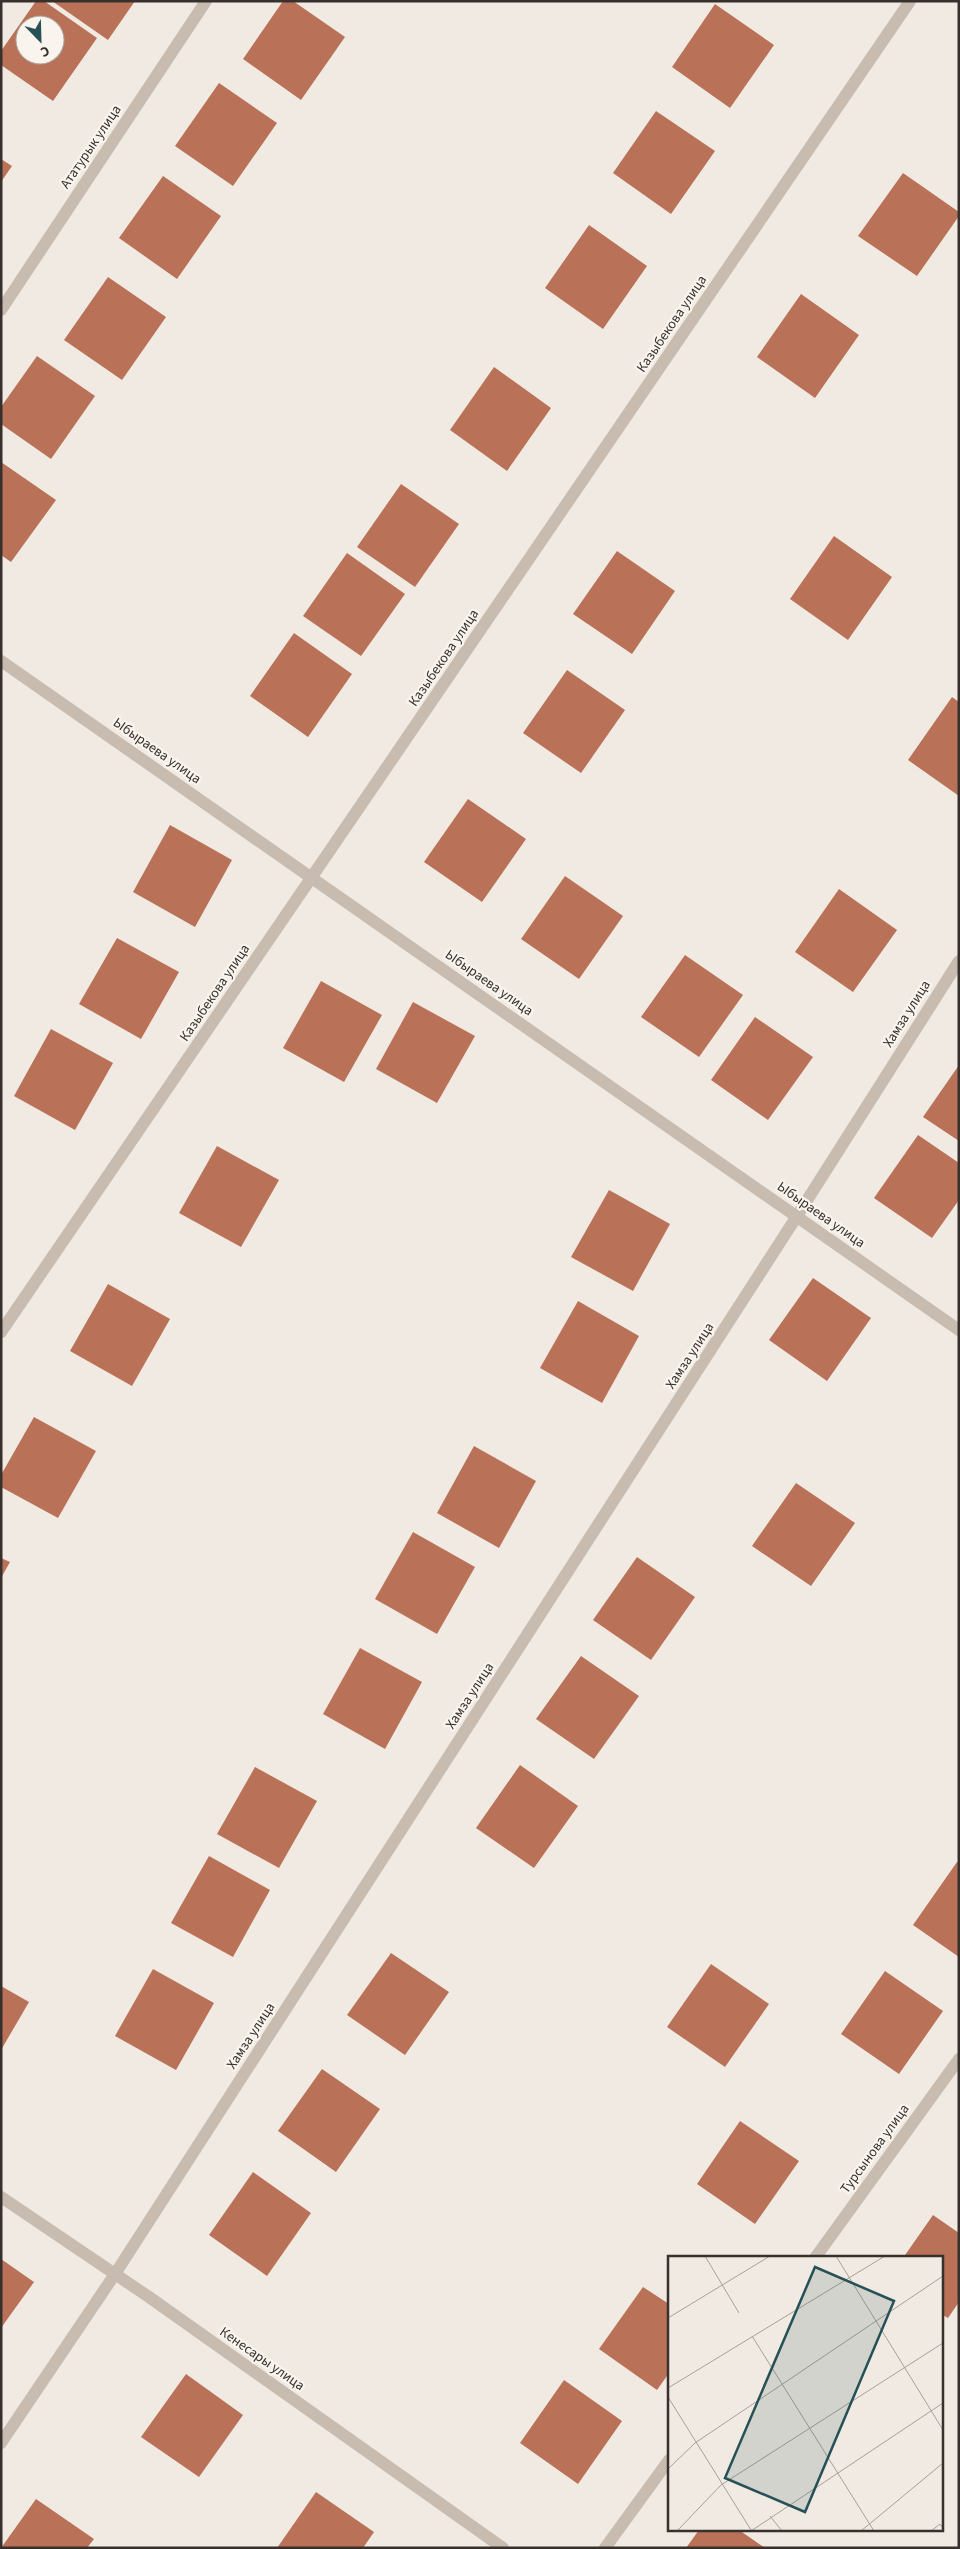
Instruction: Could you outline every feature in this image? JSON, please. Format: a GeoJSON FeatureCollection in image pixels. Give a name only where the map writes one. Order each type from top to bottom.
{"type":"FeatureCollection","features":[{"type":"Feature","properties":{"kind":"street","name":"Ататурык улица"},"geometry":{"type":"LineString","coordinates":[[1,310],[206,1]]}},
{"type":"Feature","properties":{"kind":"street","name":"Казыбекова улица"},"geometry":{"type":"LineString","coordinates":[[1,1332],[910,1]]}},
{"type":"Feature","properties":{"kind":"street","name":"Ыбыраева улица"},"geometry":{"type":"LineString","coordinates":[[1,661],[959,1330]]}},
{"type":"Feature","properties":{"kind":"street","name":"Хамза улица"},"geometry":{"type":"LineString","coordinates":[[1,2443],[115,2274],[797,1216],[959,961]]}},
{"type":"Feature","properties":{"kind":"street","name":"Турсынова улица"},"geometry":{"type":"LineString","coordinates":[[816,2256],[959,2059]]}},
{"type":"Feature","properties":{"kind":"street","name":"Кенесары улица"},"geometry":{"type":"LineString","coordinates":[[1,2197],[115,2274],[503,2548]]}},
{"type":"Feature","properties":{"kind":"street"},"geometry":{"type":"LineString","coordinates":[[605,2548],[668,2461]]}},
{"type":"Feature","properties":{"kind":"building"},"geometry":{"type":"Polygon","coordinates":[[[36,1],[44,1],[64,15],[26,15],[36,1]]]}},
{"type":"Feature","properties":{"kind":"building"},"geometry":{"type":"Polygon","coordinates":[[[52,1],[135,1],[108,40],[52,1]]]}},
{"type":"Feature","properties":{"kind":"building"},"geometry":{"type":"Polygon","coordinates":[[[283,1],[293,1],[345,37],[301,100],[243,59],[283,1]]]}},
{"type":"Feature","properties":{"kind":"building"},"geometry":{"type":"Polygon","coordinates":[[[715,4],[774,45],[730,108],[672,67],[715,4]]]}},
{"type":"Feature","properties":{"kind":"building"},"geometry":{"type":"Polygon","coordinates":[[[65,16],[97,38],[53,101],[1,65],[1,51],[15,31],[15,65],[65,65],[65,16]]]}},
{"type":"Feature","properties":{"kind":"building"},"geometry":{"type":"Polygon","coordinates":[[[219,83],[277,123],[233,186],[175,146],[219,83]]]}},
{"type":"Feature","properties":{"kind":"building"},"geometry":{"type":"Polygon","coordinates":[[[656,111],[715,151],[671,214],[613,173],[656,111]]]}},
{"type":"Feature","properties":{"kind":"building"},"geometry":{"type":"Polygon","coordinates":[[[1,159],[12,166],[1,182],[1,159]]]}},
{"type":"Feature","properties":{"kind":"building"},"geometry":{"type":"Polygon","coordinates":[[[903,173],[959,212],[959,216],[917,276],[858,236],[903,173]]]}},
{"type":"Feature","properties":{"kind":"building"},"geometry":{"type":"Polygon","coordinates":[[[163,176],[221,216],[177,279],[119,238],[163,176]]]}},
{"type":"Feature","properties":{"kind":"building"},"geometry":{"type":"Polygon","coordinates":[[[589,225],[647,266],[603,329],[545,288],[589,225]]]}},
{"type":"Feature","properties":{"kind":"building"},"geometry":{"type":"Polygon","coordinates":[[[108,277],[166,317],[122,380],[64,340],[108,277]]]}},
{"type":"Feature","properties":{"kind":"building"},"geometry":{"type":"Polygon","coordinates":[[[801,294],[859,335],[815,398],[757,357],[801,294]]]}},
{"type":"Feature","properties":{"kind":"building"},"geometry":{"type":"Polygon","coordinates":[[[37,356],[95,396],[51,459],[1,424],[1,407],[37,356]]]}},
{"type":"Feature","properties":{"kind":"building"},"geometry":{"type":"Polygon","coordinates":[[[494,367],[551,408],[507,471],[450,430],[494,367]]]}},
{"type":"Feature","properties":{"kind":"building"},"geometry":{"type":"Polygon","coordinates":[[[1,462],[56,500],[11,562],[1,555],[1,462]]]}},
{"type":"Feature","properties":{"kind":"building"},"geometry":{"type":"Polygon","coordinates":[[[401,484],[459,524],[415,587],[357,547],[401,484]]]}},
{"type":"Feature","properties":{"kind":"building"},"geometry":{"type":"Polygon","coordinates":[[[834,536],[892,577],[848,640],[790,599],[834,536]]]}},
{"type":"Feature","properties":{"kind":"building"},"geometry":{"type":"Polygon","coordinates":[[[617,551],[675,591],[632,654],[573,614],[617,551]]]}},
{"type":"Feature","properties":{"kind":"building"},"geometry":{"type":"Polygon","coordinates":[[[347,553],[405,594],[361,656],[303,616],[347,553]]]}},
{"type":"Feature","properties":{"kind":"building"},"geometry":{"type":"Polygon","coordinates":[[[294,633],[352,674],[308,737],[250,696],[294,633]]]}},
{"type":"Feature","properties":{"kind":"building"},"geometry":{"type":"Polygon","coordinates":[[[567,670],[625,710],[581,773],[523,733],[567,670]]]}},
{"type":"Feature","properties":{"kind":"building"},"geometry":{"type":"Polygon","coordinates":[[[952,697],[959,702],[959,796],[908,760],[952,697]]]}},
{"type":"Feature","properties":{"kind":"building"},"geometry":{"type":"Polygon","coordinates":[[[468,799],[526,839],[482,902],[424,862],[468,799]]]}},
{"type":"Feature","properties":{"kind":"building"},"geometry":{"type":"Polygon","coordinates":[[[170,825],[232,860],[195,927],[133,892],[170,825]]]}},
{"type":"Feature","properties":{"kind":"building"},"geometry":{"type":"Polygon","coordinates":[[[565,876],[623,916],[579,979],[521,939],[565,876]]]}},
{"type":"Feature","properties":{"kind":"building"},"geometry":{"type":"Polygon","coordinates":[[[839,889],[897,930],[853,992],[795,952],[839,889]]]}},
{"type":"Feature","properties":{"kind":"building"},"geometry":{"type":"Polygon","coordinates":[[[117,938],[179,972],[141,1039],[79,1004],[117,938]]]}},
{"type":"Feature","properties":{"kind":"building"},"geometry":{"type":"Polygon","coordinates":[[[685,955],[743,995],[699,1057],[641,1017],[685,955]]]}},
{"type":"Feature","properties":{"kind":"building"},"geometry":{"type":"Polygon","coordinates":[[[321,981],[382,1015],[344,1082],[283,1048],[321,981]]]}},
{"type":"Feature","properties":{"kind":"building"},"geometry":{"type":"Polygon","coordinates":[[[413,1002],[475,1036],[437,1103],[376,1069],[413,1002]]]}},
{"type":"Feature","properties":{"kind":"building"},"geometry":{"type":"Polygon","coordinates":[[[755,1017],[813,1057],[768,1120],[711,1080],[755,1017]]]}},
{"type":"Feature","properties":{"kind":"building"},"geometry":{"type":"Polygon","coordinates":[[[51,1029],[113,1063],[75,1130],[14,1096],[51,1029]]]}},
{"type":"Feature","properties":{"kind":"building"},"geometry":{"type":"Polygon","coordinates":[[[959,1065],[959,1141],[923,1117],[959,1065]]]}},
{"type":"Feature","properties":{"kind":"building"},"geometry":{"type":"Polygon","coordinates":[[[918,1135],[959,1163],[959,1200],[932,1238],[874,1198],[918,1135]]]}},
{"type":"Feature","properties":{"kind":"building"},"geometry":{"type":"Polygon","coordinates":[[[217,1146],[279,1180],[241,1247],[179,1213],[217,1146]]]}},
{"type":"Feature","properties":{"kind":"building"},"geometry":{"type":"Polygon","coordinates":[[[609,1190],[670,1224],[633,1291],[571,1257],[609,1190]]]}},
{"type":"Feature","properties":{"kind":"building"},"geometry":{"type":"Polygon","coordinates":[[[813,1278],[871,1318],[827,1381],[769,1340],[813,1278]]]}},
{"type":"Feature","properties":{"kind":"building"},"geometry":{"type":"Polygon","coordinates":[[[108,1284],[170,1319],[132,1386],[70,1351],[108,1284]]]}},
{"type":"Feature","properties":{"kind":"building"},"geometry":{"type":"Polygon","coordinates":[[[578,1301],[639,1336],[602,1403],[540,1368],[578,1301]]]}},
{"type":"Feature","properties":{"kind":"building"},"geometry":{"type":"Polygon","coordinates":[[[34,1417],[96,1451],[58,1518],[1,1487],[1,1475],[34,1417]]]}},
{"type":"Feature","properties":{"kind":"building"},"geometry":{"type":"Polygon","coordinates":[[[474,1446],[536,1481],[499,1548],[437,1513],[474,1446]]]}},
{"type":"Feature","properties":{"kind":"building"},"geometry":{"type":"Polygon","coordinates":[[[796,1483],[855,1523],[811,1586],[752,1546],[796,1483]]]}},
{"type":"Feature","properties":{"kind":"building"},"geometry":{"type":"Polygon","coordinates":[[[413,1532],[475,1567],[437,1634],[375,1599],[413,1532]]]}},
{"type":"Feature","properties":{"kind":"building"},"geometry":{"type":"Polygon","coordinates":[[[637,1557],[695,1597],[651,1660],[593,1620],[637,1557]]]}},
{"type":"Feature","properties":{"kind":"building"},"geometry":{"type":"Polygon","coordinates":[[[1,1558],[10,1562],[1,1578],[1,1558]]]}},
{"type":"Feature","properties":{"kind":"building"},"geometry":{"type":"Polygon","coordinates":[[[360,1648],[422,1682],[385,1749],[323,1714],[360,1648]]]}},
{"type":"Feature","properties":{"kind":"building"},"geometry":{"type":"Polygon","coordinates":[[[581,1656],[639,1696],[594,1759],[536,1719],[581,1656]]]}},
{"type":"Feature","properties":{"kind":"building"},"geometry":{"type":"Polygon","coordinates":[[[520,1765],[578,1806],[534,1868],[476,1828],[520,1765]]]}},
{"type":"Feature","properties":{"kind":"building"},"geometry":{"type":"Polygon","coordinates":[[[255,1767],[317,1801],[279,1868],[217,1834],[255,1767]]]}},
{"type":"Feature","properties":{"kind":"building"},"geometry":{"type":"Polygon","coordinates":[[[209,1856],[270,1890],[233,1957],[171,1923],[209,1856]]]}},
{"type":"Feature","properties":{"kind":"building"},"geometry":{"type":"Polygon","coordinates":[[[957,1862],[959,1863],[959,1957],[913,1925],[957,1862]]]}},
{"type":"Feature","properties":{"kind":"building"},"geometry":{"type":"Polygon","coordinates":[[[391,1953],[449,1992],[405,2055],[347,2015],[391,1953]]]}},
{"type":"Feature","properties":{"kind":"building"},"geometry":{"type":"Polygon","coordinates":[[[711,1964],[769,2004],[725,2067],[667,2027],[711,1964]]]}},
{"type":"Feature","properties":{"kind":"building"},"geometry":{"type":"Polygon","coordinates":[[[153,1969],[214,2003],[176,2070],[115,2036],[153,1969]]]}},
{"type":"Feature","properties":{"kind":"building"},"geometry":{"type":"Polygon","coordinates":[[[885,1971],[943,2011],[899,2074],[841,2034],[885,1971]]]}},
{"type":"Feature","properties":{"kind":"building"},"geometry":{"type":"Polygon","coordinates":[[[1,1986],[29,2002],[1,2050],[1,1986]]]}},
{"type":"Feature","properties":{"kind":"building"},"geometry":{"type":"Polygon","coordinates":[[[322,2069],[380,2109],[336,2172],[278,2131],[322,2069]]]}},
{"type":"Feature","properties":{"kind":"building"},"geometry":{"type":"Polygon","coordinates":[[[740,2121],[799,2161],[755,2224],[697,2184],[740,2121]]]}},
{"type":"Feature","properties":{"kind":"building"},"geometry":{"type":"Polygon","coordinates":[[[253,2172],[311,2213],[267,2276],[209,2235],[253,2172]]]}},
{"type":"Feature","properties":{"kind":"building"},"geometry":{"type":"Polygon","coordinates":[[[933,2215],[959,2233],[959,2302],[948,2318],[942,2315],[942,2256],[904,2256],[933,2215]]]}},
{"type":"Feature","properties":{"kind":"building"},"geometry":{"type":"Polygon","coordinates":[[[1,2259],[34,2282],[1,2328],[1,2259]]]}},
{"type":"Feature","properties":{"kind":"building"},"geometry":{"type":"Polygon","coordinates":[[[643,2287],[668,2303],[668,2374],[657,2390],[599,2349],[643,2287]]]}},
{"type":"Feature","properties":{"kind":"building"},"geometry":{"type":"Polygon","coordinates":[[[186,2374],[243,2415],[199,2477],[141,2437],[186,2374]]]}},
{"type":"Feature","properties":{"kind":"building"},"geometry":{"type":"Polygon","coordinates":[[[564,2380],[622,2421],[578,2484],[520,2443],[564,2380]]]}},
{"type":"Feature","properties":{"kind":"building"},"geometry":{"type":"Polygon","coordinates":[[[316,2492],[374,2532],[363,2548],[277,2548],[316,2492]]]}},
{"type":"Feature","properties":{"kind":"building"},"geometry":{"type":"Polygon","coordinates":[[[36,2499],[94,2539],[87,2548],[1,2548],[36,2499]]]}},
{"type":"Feature","properties":{"kind":"building"},"geometry":{"type":"Polygon","coordinates":[[[698,2532],[742,2532],[765,2548],[686,2548],[698,2532]]]}}]}
